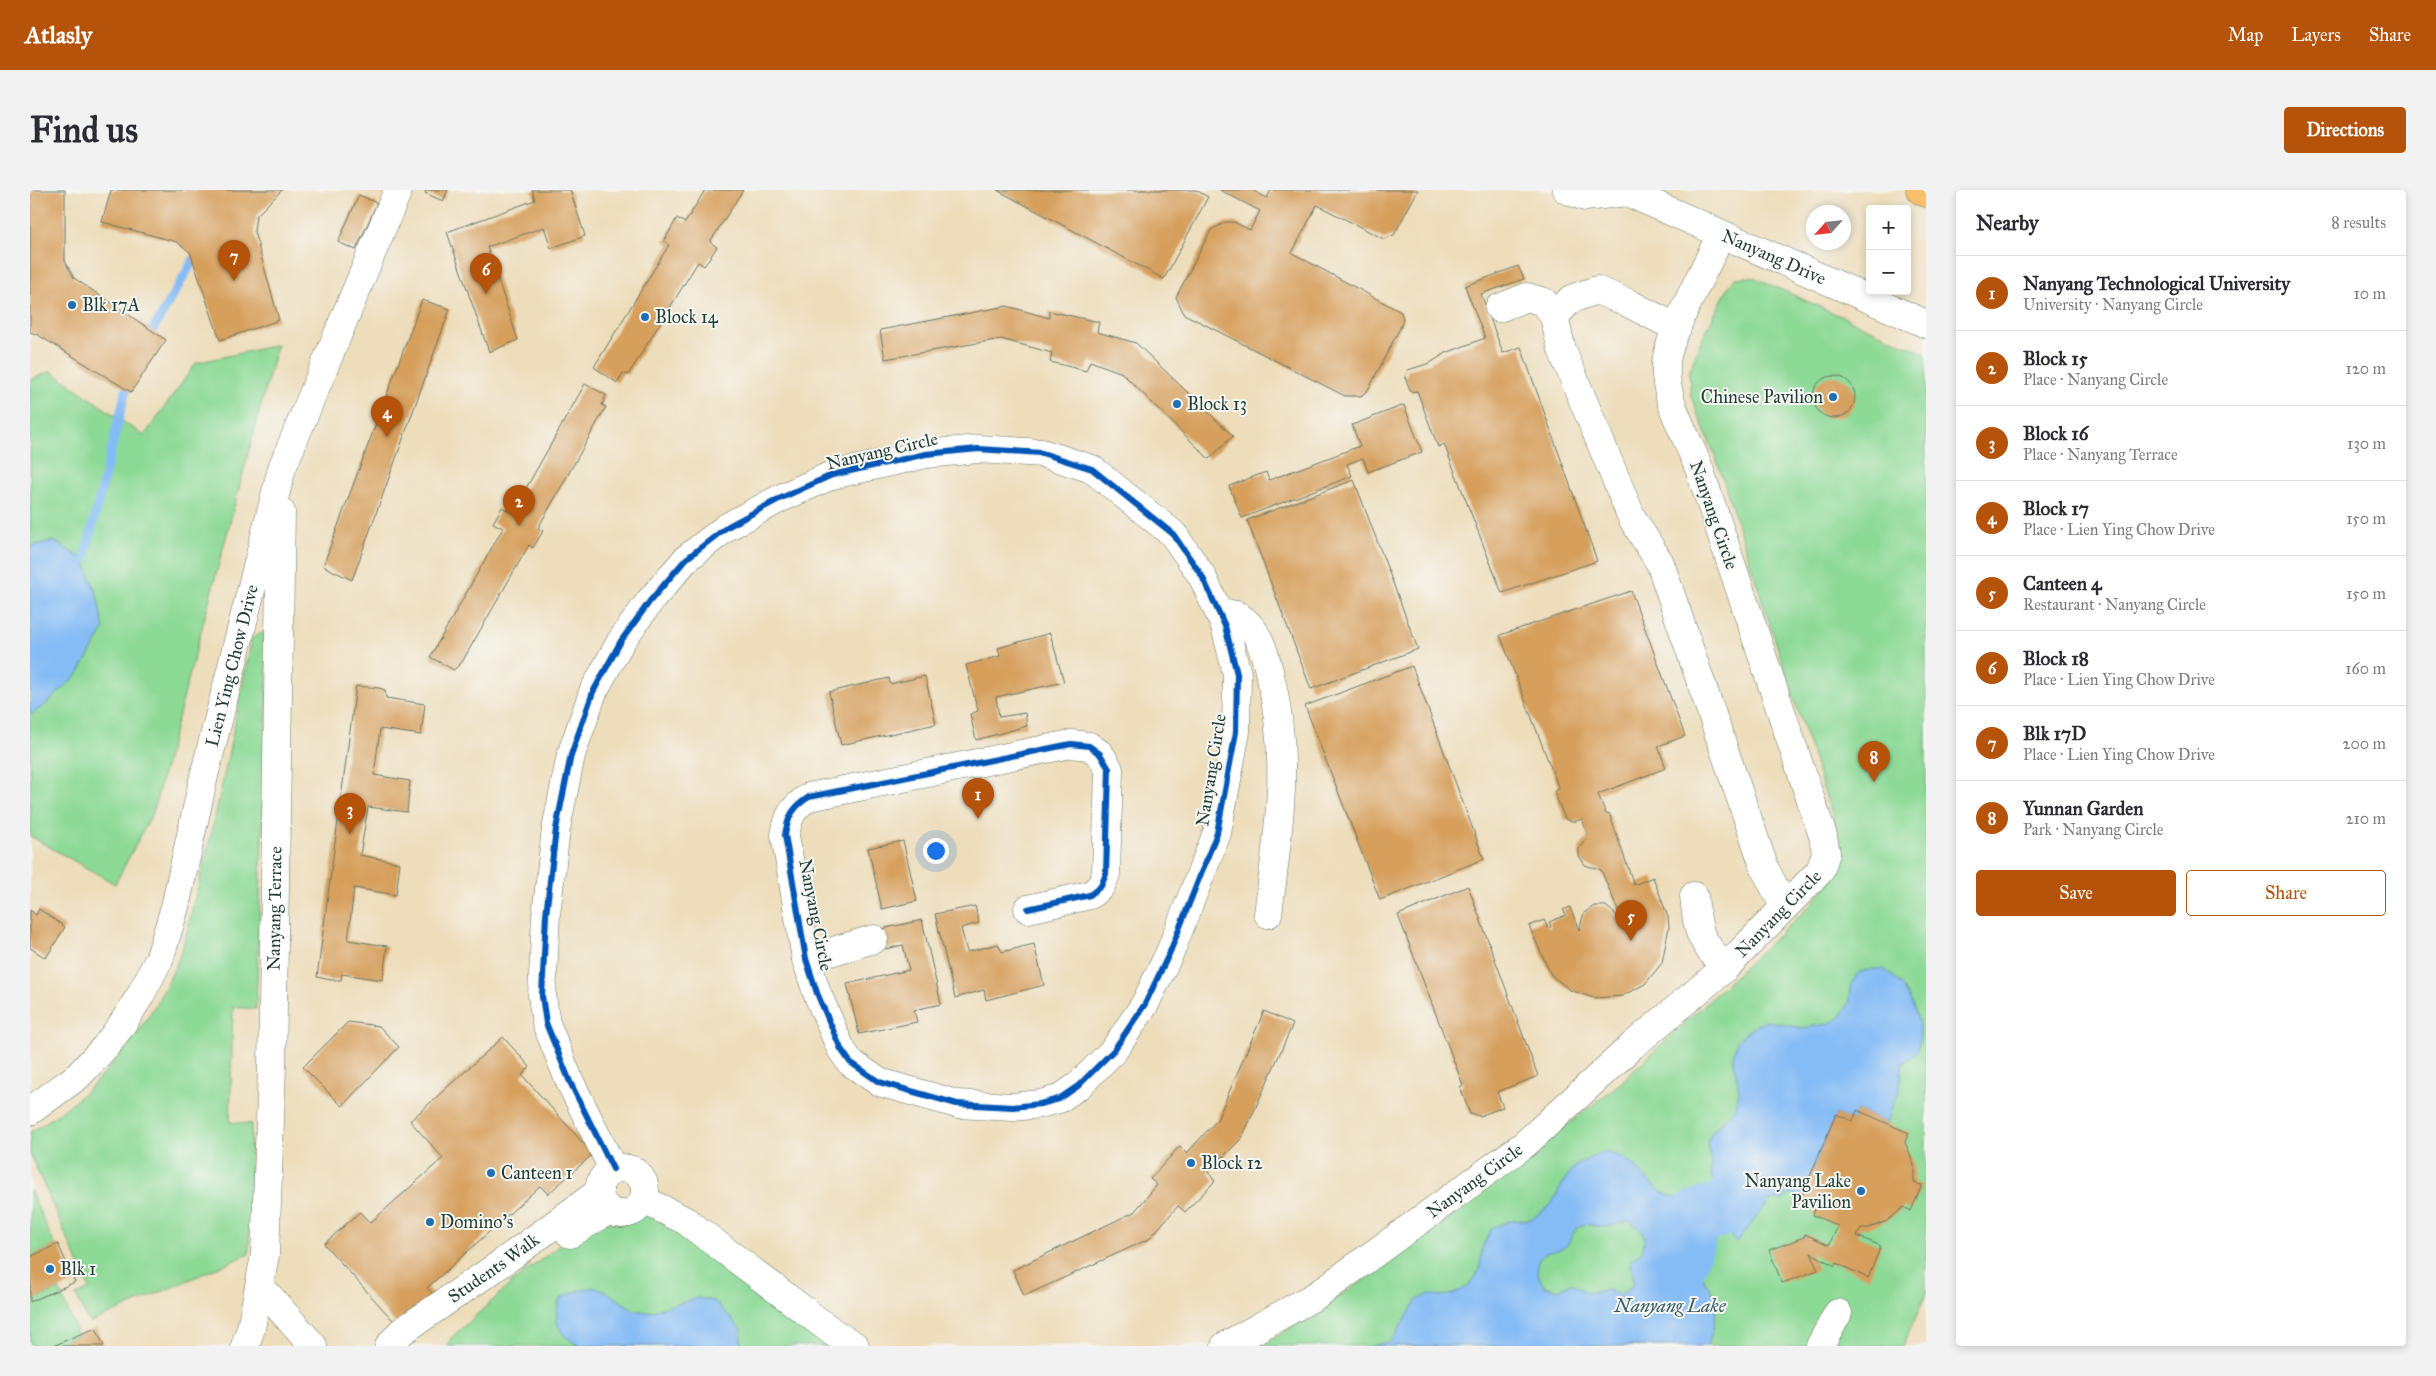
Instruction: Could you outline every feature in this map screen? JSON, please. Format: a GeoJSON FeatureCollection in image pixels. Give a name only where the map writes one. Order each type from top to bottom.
{"type":"FeatureCollection","features":[{"type":"Feature","properties":{"kind":"highway"},"geometry":{"type":"LineString","coordinates":[[1920,190],[1926,193]]}},
{"type":"Feature","properties":{"kind":"street","name":"Lien Ying Chow Drive"},"geometry":{"type":"LineString","coordinates":[[30,1111],[78,1076],[121,1026],[152,977],[168,932],[204,776],[282,468],[398,190]]}},
{"type":"Feature","properties":{"kind":"street"},"geometry":{"type":"LineString","coordinates":[[1567,190],[1585,197],[1625,191]]}},
{"type":"Feature","properties":{"kind":"street","name":"Nanyang Drive"},"geometry":{"type":"LineString","coordinates":[[1625,191],[1926,324]]}},
{"type":"Feature","properties":{"kind":"street","name":"Nanyang Circle"},"geometry":{"type":"LineString","coordinates":[[1224,1346],[1317,1295],[1525,1144],[1632,1046],[1725,968],[1820,871],[1826,853],[1823,836],[1701,472],[1674,409],[1667,378],[1666,362],[1677,328],[1721,234]]}},
{"type":"Feature","properties":{"kind":"street"},"geometry":{"type":"LineString","coordinates":[[1554,317],[1571,299],[1597,290],[1628,303],[1677,328]]}},
{"type":"Feature","properties":{"kind":"street"},"geometry":{"type":"LineString","coordinates":[[1499,308],[1527,297],[1544,302],[1554,317],[1562,350],[1618,487],[1632,518],[1660,563],[1764,869],[1784,906]]}},
{"type":"Feature","properties":{"kind":"street","name":"Nanyang Circle"},"geometry":{"type":"LineString","coordinates":[[613,1169],[566,1074],[546,1023],[542,996],[546,915],[556,829],[571,755],[593,692],[621,641],[650,601],[686,559],[727,527],[779,499],[832,475],[926,454],[978,449],[1042,453],[1092,469],[1173,534],[1202,576],[1225,626],[1237,674],[1236,732],[1217,833],[1170,952],[1145,1004],[1114,1050],[1078,1086],[1059,1099],[1040,1104],[1013,1107],[957,1104],[879,1082],[850,1062],[840,1048],[817,993],[806,959],[785,835],[788,817],[797,805],[809,797],[1071,744],[1089,746],[1100,754],[1109,769],[1106,874],[1100,886],[1090,895],[1028,909]]}},
{"type":"Feature","properties":{"kind":"street","name":"Nanyang Terrace"},"geometry":{"type":"LineString","coordinates":[[245,1346],[251,1328],[266,1255],[272,1057],[282,468]]}},
{"type":"Feature","properties":{"kind":"street"},"geometry":{"type":"LineString","coordinates":[[1219,613],[1237,615],[1257,635],[1264,653],[1278,709],[1283,779],[1268,914]]}},
{"type":"Feature","properties":{"kind":"street"},"geometry":{"type":"LineString","coordinates":[[1694,896],[1697,930],[1707,947],[1725,968]]}},
{"type":"Feature","properties":{"kind":"street"},"geometry":{"type":"LineString","coordinates":[[806,959],[874,939]]}},
{"type":"Feature","properties":{"kind":"street"},"geometry":{"type":"LineString","coordinates":[[30,1092],[59,1080],[98,1054]]}},
{"type":"Feature","properties":{"kind":"street"},"geometry":{"type":"LineString","coordinates":[[629,1168],[642,1177],[646,1192],[644,1200],[638,1208],[629,1213],[619,1214],[604,1201],[600,1183],[605,1175],[613,1169],[629,1168]]}},
{"type":"Feature","properties":{"kind":"street"},"geometry":{"type":"LineString","coordinates":[[644,1200],[686,1221],[834,1333],[855,1346]]}},
{"type":"Feature","properties":{"kind":"street","name":"Students Walk"},"geometry":{"type":"LineString","coordinates":[[401,1342],[499,1265],[604,1201]]}},
{"type":"Feature","properties":{"kind":"street"},"geometry":{"type":"LineString","coordinates":[[260,1286],[313,1346]]}},
{"type":"Feature","properties":{"kind":"street"},"geometry":{"type":"LineString","coordinates":[[1821,1346],[1838,1314]]}},
{"type":"Feature","properties":{"kind":"green space"},"geometry":{"type":"Polygon","coordinates":[[[1736,278],[1755,278],[1926,354],[1926,1294],[1903,1346],[1262,1346],[1352,1288],[1444,1223],[1619,1084],[1811,905],[1834,874],[1838,859],[1839,837],[1717,461],[1691,397],[1689,373],[1700,343],[1729,286],[1736,278]]]}},
{"type":"Feature","properties":{"kind":"green space"},"geometry":{"type":"Polygon","coordinates":[[[277,345],[153,812],[115,884],[30,836],[30,380],[51,371],[144,436],[196,363],[277,345]]]}},
{"type":"Feature","properties":{"kind":"green space"},"geometry":{"type":"Polygon","coordinates":[[[266,631],[267,702],[256,1009],[233,1007],[230,1122],[251,1124],[249,1254],[89,1323],[76,1295],[90,1289],[30,1154],[30,1132],[76,1100],[117,1059],[150,1013],[177,963],[212,831],[252,638],[266,631]]]}},
{"type":"Feature","properties":{"kind":"green space"},"geometry":{"type":"Polygon","coordinates":[[[30,1190],[55,1246],[30,1257],[30,1190]]]}},
{"type":"Feature","properties":{"kind":"green space"},"geometry":{"type":"Polygon","coordinates":[[[642,1213],[662,1218],[830,1346],[447,1346],[451,1338],[514,1281],[570,1237],[599,1220],[619,1224],[642,1213]]]}},
{"type":"Feature","properties":{"kind":"green space"},"geometry":{"type":"Polygon","coordinates":[[[59,1289],[78,1335],[53,1346],[30,1346],[30,1302],[59,1289]]]}},
{"type":"Feature","properties":{"kind":"water"},"geometry":{"type":"Polygon","coordinates":[[[54,541],[84,560],[97,595],[104,629],[78,674],[45,705],[30,715],[30,546],[54,541]]]}},
{"type":"Feature","properties":{"kind":"water","name":"Nanyang Lake"},"geometry":{"type":"Polygon","coordinates":[[[1870,969],[1884,969],[1900,984],[1913,1005],[1919,1027],[1920,1039],[1918,1050],[1903,1063],[1899,1093],[1887,1123],[1857,1110],[1853,1121],[1836,1114],[1801,1198],[1790,1194],[1785,1199],[1769,1201],[1736,1243],[1732,1239],[1727,1208],[1711,1175],[1711,1161],[1707,1143],[1711,1133],[1736,1107],[1739,1090],[1733,1057],[1737,1041],[1750,1029],[1767,1021],[1802,1028],[1827,1024],[1840,1018],[1849,1004],[1852,983],[1858,973],[1870,969]]]}},
{"type":"Feature","properties":{"kind":"water","name":"Nanyang Lake"},"geometry":{"type":"Polygon","coordinates":[[[1603,1152],[1613,1154],[1629,1161],[1663,1193],[1687,1198],[1703,1277],[1712,1291],[1716,1306],[1715,1321],[1706,1346],[1371,1346],[1391,1341],[1418,1299],[1429,1294],[1444,1296],[1459,1292],[1471,1283],[1479,1269],[1483,1246],[1492,1228],[1509,1221],[1531,1219],[1551,1205],[1566,1178],[1577,1164],[1603,1152]],[[1628,1221],[1608,1227],[1582,1225],[1574,1232],[1566,1246],[1544,1254],[1538,1262],[1537,1270],[1544,1286],[1558,1290],[1571,1283],[1586,1292],[1593,1293],[1605,1289],[1620,1295],[1633,1285],[1631,1260],[1642,1251],[1644,1236],[1637,1226],[1628,1221]]]}},
{"type":"Feature","properties":{"kind":"water"},"geometry":{"type":"Polygon","coordinates":[[[594,1287],[604,1290],[634,1310],[648,1312],[698,1298],[714,1301],[741,1329],[741,1346],[580,1346],[567,1338],[559,1327],[557,1307],[560,1299],[574,1292],[594,1287]]]}},
{"type":"Feature","properties":{"kind":"building","name":"Blk 17A"},"geometry":{"type":"Polygon","coordinates":[[[30,190],[65,190],[65,261],[74,278],[166,340],[131,392],[38,335],[30,332],[30,190]]]}},
{"type":"Feature","properties":{"kind":"building"},"geometry":{"type":"Polygon","coordinates":[[[111,190],[282,190],[256,216],[254,231],[279,320],[220,340],[190,252],[177,242],[102,222],[111,190]]]}},
{"type":"Feature","properties":{"kind":"building"},"geometry":{"type":"Polygon","coordinates":[[[426,190],[448,190],[443,201],[425,193],[426,190]]]}},
{"type":"Feature","properties":{"kind":"building"},"geometry":{"type":"Polygon","coordinates":[[[532,190],[570,190],[585,236],[551,248],[544,227],[487,247],[518,340],[489,352],[447,232],[535,200],[532,190]]]}},
{"type":"Feature","properties":{"kind":"building","name":"Block 14"},"geometry":{"type":"Polygon","coordinates":[[[705,190],[743,190],[710,242],[717,247],[704,266],[698,262],[628,375],[623,373],[617,383],[594,367],[669,245],[664,241],[677,218],[685,223],[705,190]]]}},
{"type":"Feature","properties":{"kind":"building"},"geometry":{"type":"Polygon","coordinates":[[[997,190],[1196,190],[1208,197],[1164,279],[997,190]]]}},
{"type":"Feature","properties":{"kind":"building"},"geometry":{"type":"Polygon","coordinates":[[[1220,190],[1252,190],[1267,198],[1271,190],[1418,190],[1394,235],[1384,239],[1317,205],[1292,253],[1401,312],[1403,319],[1401,326],[1368,390],[1361,396],[1345,396],[1184,314],[1176,297],[1211,230],[1226,222],[1234,222],[1250,230],[1260,211],[1220,190]]]}},
{"type":"Feature","properties":{"kind":"building"},"geometry":{"type":"Polygon","coordinates":[[[359,195],[377,203],[356,250],[338,242],[359,195]]]}},
{"type":"Feature","properties":{"kind":"building"},"geometry":{"type":"Polygon","coordinates":[[[1518,266],[1524,279],[1481,294],[1503,353],[1521,347],[1597,561],[1502,593],[1444,444],[1438,447],[1417,391],[1411,392],[1405,377],[1408,370],[1430,363],[1446,353],[1485,338],[1465,286],[1518,266]]]}},
{"type":"Feature","properties":{"kind":"building"},"geometry":{"type":"Polygon","coordinates":[[[422,300],[450,309],[352,580],[323,566],[422,300]]]}},
{"type":"Feature","properties":{"kind":"building","name":"Block 13"},"geometry":{"type":"Polygon","coordinates":[[[1007,306],[1049,318],[1049,311],[1099,322],[1097,332],[1136,343],[1233,436],[1209,459],[1122,373],[1090,361],[1086,371],[1050,362],[1052,353],[1001,339],[885,359],[880,330],[1007,306]]]}},
{"type":"Feature","properties":{"kind":"building","name":"Chinese Pavilion"},"geometry":{"type":"Polygon","coordinates":[[[1834,376],[1849,382],[1855,397],[1849,412],[1834,418],[1819,412],[1813,397],[1819,382],[1834,376]]]}},
{"type":"Feature","properties":{"kind":"building"},"geometry":{"type":"Polygon","coordinates":[[[585,384],[606,395],[602,405],[606,407],[538,528],[543,531],[533,548],[529,545],[462,662],[454,670],[430,657],[503,528],[493,523],[502,507],[512,513],[585,384]]]}},
{"type":"Feature","properties":{"kind":"building"},"geometry":{"type":"Polygon","coordinates":[[[1404,405],[1422,452],[1368,472],[1363,458],[1347,464],[1352,476],[1242,518],[1229,486],[1266,472],[1269,480],[1360,446],[1352,425],[1404,405]]]}},
{"type":"Feature","properties":{"kind":"building"},"geometry":{"type":"Polygon","coordinates":[[[1354,480],[1418,649],[1311,689],[1247,520],[1354,480]]]}},
{"type":"Feature","properties":{"kind":"building"},"geometry":{"type":"Polygon","coordinates":[[[1631,591],[1685,736],[1658,746],[1666,768],[1598,794],[1606,814],[1609,813],[1634,885],[1653,877],[1668,917],[1669,927],[1662,963],[1645,984],[1622,996],[1594,998],[1570,990],[1551,975],[1529,926],[1544,920],[1548,928],[1551,927],[1549,922],[1566,915],[1563,910],[1570,907],[1579,930],[1584,913],[1594,906],[1606,906],[1617,916],[1620,915],[1601,870],[1585,865],[1579,856],[1579,848],[1588,837],[1582,819],[1573,822],[1565,819],[1554,791],[1559,789],[1500,635],[1631,591]]]}},
{"type":"Feature","properties":{"kind":"building"},"geometry":{"type":"Polygon","coordinates":[[[1050,633],[1064,682],[996,697],[999,717],[1025,713],[1027,726],[976,740],[970,714],[978,711],[966,665],[1000,656],[998,648],[1050,633]]]}},
{"type":"Feature","properties":{"kind":"building"},"geometry":{"type":"Polygon","coordinates":[[[1412,666],[1484,859],[1380,900],[1305,706],[1412,666]]]}},
{"type":"Feature","properties":{"kind":"building"},"geometry":{"type":"Polygon","coordinates":[[[925,676],[936,724],[841,745],[829,692],[889,678],[890,684],[925,676]]]}},
{"type":"Feature","properties":{"kind":"building"},"geometry":{"type":"Polygon","coordinates":[[[356,686],[385,690],[386,698],[425,704],[421,735],[380,729],[374,775],[410,781],[407,812],[368,807],[360,855],[400,863],[396,895],[354,888],[348,940],[387,946],[383,980],[342,974],[341,980],[317,977],[356,686]]]}},
{"type":"Feature","properties":{"kind":"building"},"geometry":{"type":"Polygon","coordinates":[[[903,841],[917,901],[882,909],[868,848],[903,841]]]}},
{"type":"Feature","properties":{"kind":"building"},"geometry":{"type":"Polygon","coordinates":[[[1468,886],[1538,1076],[1497,1092],[1503,1107],[1480,1116],[1470,1114],[1460,1087],[1463,1085],[1398,915],[1468,886]]]}},
{"type":"Feature","properties":{"kind":"building"},"geometry":{"type":"Polygon","coordinates":[[[975,906],[979,923],[961,928],[967,952],[998,944],[1002,952],[1034,944],[1044,985],[986,1000],[984,990],[955,998],[935,914],[975,906]]]}},
{"type":"Feature","properties":{"kind":"building"},"geometry":{"type":"Polygon","coordinates":[[[39,909],[65,927],[46,958],[30,948],[30,910],[36,915],[39,909]]]}},
{"type":"Feature","properties":{"kind":"building"},"geometry":{"type":"Polygon","coordinates":[[[922,920],[941,1004],[914,1010],[917,1022],[859,1034],[847,984],[909,970],[903,945],[886,949],[882,929],[922,920]]]}},
{"type":"Feature","properties":{"kind":"building","name":"Block 12"},"geometry":{"type":"Polygon","coordinates":[[[1264,1011],[1293,1024],[1242,1138],[1208,1172],[1215,1181],[1185,1212],[1178,1206],[1149,1239],[1024,1296],[1013,1270],[1134,1212],[1157,1185],[1150,1179],[1180,1146],[1187,1153],[1217,1120],[1264,1011]]]}},
{"type":"Feature","properties":{"kind":"building"},"geometry":{"type":"Polygon","coordinates":[[[348,1022],[379,1026],[399,1047],[342,1106],[303,1067],[348,1022]]]}},
{"type":"Feature","properties":{"kind":"building"},"geometry":{"type":"Polygon","coordinates":[[[503,1037],[530,1067],[522,1075],[593,1154],[548,1194],[540,1186],[427,1288],[434,1295],[399,1327],[324,1244],[360,1212],[370,1223],[443,1158],[410,1121],[503,1037]]]}},
{"type":"Feature","properties":{"kind":"building","name":"Nanyang Lake Pavilion"},"geometry":{"type":"Polygon","coordinates":[[[1857,1110],[1909,1133],[1905,1142],[1914,1165],[1914,1183],[1922,1185],[1911,1211],[1904,1207],[1887,1221],[1869,1228],[1861,1228],[1857,1236],[1881,1246],[1868,1278],[1836,1263],[1835,1266],[1811,1253],[1818,1270],[1782,1283],[1769,1250],[1804,1237],[1805,1234],[1829,1245],[1838,1226],[1813,1215],[1817,1204],[1801,1198],[1836,1114],[1853,1121],[1857,1110]]]}},
{"type":"Feature","properties":{"kind":"building","name":"Blk 1"},"geometry":{"type":"Polygon","coordinates":[[[58,1244],[75,1282],[30,1302],[30,1257],[58,1244]]]}},
{"type":"Feature","properties":{"kind":"building","name":"Blk 1"},"geometry":{"type":"Polygon","coordinates":[[[96,1328],[104,1346],[53,1346],[78,1335],[96,1328]]]}},
{"type":"Feature","properties":{"kind":"waterway"},"geometry":{"type":"LineString","coordinates":[[147,340],[198,252]]}},
{"type":"Feature","properties":{"kind":"waterway"},"geometry":{"type":"LineString","coordinates":[[84,560],[129,378]]}},
{"type":"Feature","properties":{"kind":"waterway"},"geometry":{"type":"LineString","coordinates":[[1666,1289],[1677,1269],[1695,1218],[1727,1208],[1764,1164],[1773,1148]]}},
{"type":"Feature","properties":{"kind":"cycle path"},"geometry":{"type":"LineString","coordinates":[[613,1169],[570,1082],[546,1023],[542,996],[546,915],[556,829],[571,755],[593,692],[621,641],[650,601],[686,559],[727,527],[779,499],[832,475],[926,454],[978,449],[1042,453],[1092,469],[1173,534],[1202,576],[1225,626],[1237,674],[1236,732],[1217,833],[1170,952],[1145,1004],[1114,1050],[1078,1086],[1059,1099],[1040,1104],[1013,1107],[957,1104],[879,1082],[850,1062],[841,1049],[817,993],[806,959],[785,835],[788,822],[795,808],[809,797],[1071,744],[1089,746],[1100,754],[1109,769],[1106,874],[1101,886],[1090,895],[1028,909]]}},
{"type":"Feature","properties":{"kind":"place","name":"Blk 17D"},"geometry":{"type":"Point","coordinates":[234,281]}},
{"type":"Feature","properties":{"kind":"place","name":"Block 18"},"geometry":{"type":"Point","coordinates":[486,294]}},
{"type":"Feature","properties":{"kind":"place","name":"Blk 17A"},"geometry":{"type":"Point","coordinates":[72,305]}},
{"type":"Feature","properties":{"kind":"place","name":"Block 14"},"geometry":{"type":"Point","coordinates":[645,317]}},
{"type":"Feature","properties":{"kind":"place","name":"Chinese Pavilion"},"geometry":{"type":"Point","coordinates":[1833,397]}},
{"type":"Feature","properties":{"kind":"place","name":"Block 13"},"geometry":{"type":"Point","coordinates":[1177,404]}},
{"type":"Feature","properties":{"kind":"place","name":"Block 17"},"geometry":{"type":"Point","coordinates":[387,437]}},
{"type":"Feature","properties":{"kind":"place","name":"Block 15"},"geometry":{"type":"Point","coordinates":[519,526]}},
{"type":"Feature","properties":{"kind":"place","name":"Yunnan Garden"},"geometry":{"type":"Point","coordinates":[1874,782]}},
{"type":"Feature","properties":{"kind":"place","name":"Nanyang Technological University"},"geometry":{"type":"Point","coordinates":[978,819]}},
{"type":"Feature","properties":{"kind":"place","name":"Block 16"},"geometry":{"type":"Point","coordinates":[350,834]}},
{"type":"Feature","properties":{"kind":"place","name":"Canteen 4"},"geometry":{"type":"Point","coordinates":[1631,941]}},
{"type":"Feature","properties":{"kind":"place","name":"Block 12"},"geometry":{"type":"Point","coordinates":[1191,1163]}},
{"type":"Feature","properties":{"kind":"place","name":"Canteen 1"},"geometry":{"type":"Point","coordinates":[491,1173]}},
{"type":"Feature","properties":{"kind":"place","name":"Nanyang Lake Pavilion"},"geometry":{"type":"Point","coordinates":[1861,1191]}},
{"type":"Feature","properties":{"kind":"place","name":"Domino's"},"geometry":{"type":"Point","coordinates":[430,1222]}},
{"type":"Feature","properties":{"kind":"place","name":"Blk 1"},"geometry":{"type":"Point","coordinates":[50,1269]}}]}
